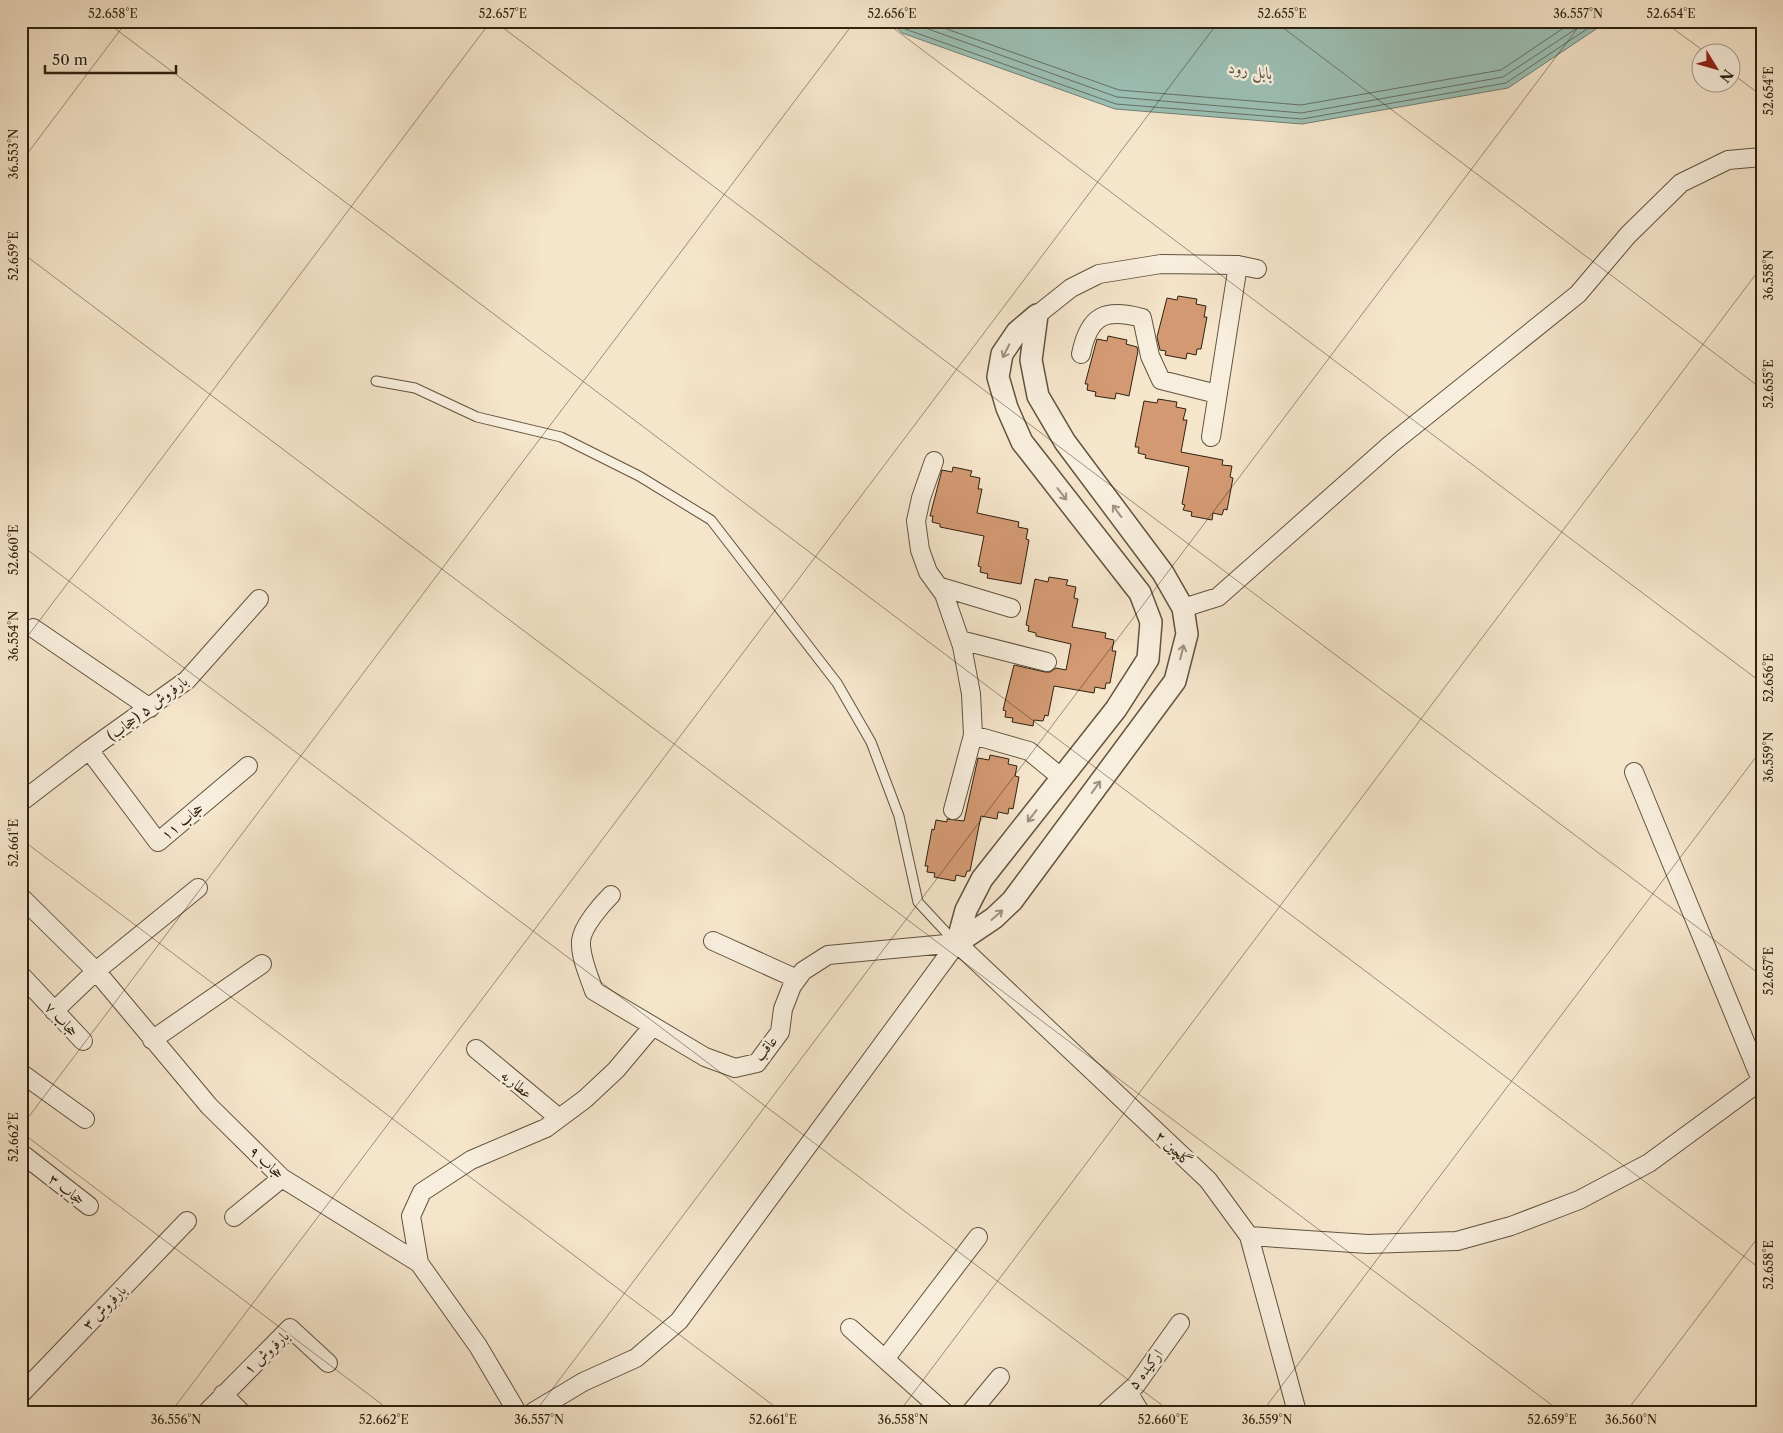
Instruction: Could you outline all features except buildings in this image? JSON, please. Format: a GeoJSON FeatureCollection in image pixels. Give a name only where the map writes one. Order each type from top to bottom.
{"type":"FeatureCollection","features":[{"type":"Feature","properties":{"kind":"street"},"geometry":{"type":"LineString","coordinates":[[1183,608],[1218,597],[1391,444],[1578,294],[1628,235],[1681,183],[1728,160],[1762,157]]}},
{"type":"Feature","properties":{"kind":"street"},"geometry":{"type":"LineString","coordinates":[[957,943],[966,910],[982,879],[1116,709],[1148,660],[1151,622],[1140,593],[1022,442],[1007,408],[998,377],[1002,354],[1016,332],[1071,288],[1099,274],[1161,264],[1238,265],[1257,269]]}},
{"type":"Feature","properties":{"kind":"street"},"geometry":{"type":"LineString","coordinates":[[1210,437],[1238,265]]}},
{"type":"Feature","properties":{"kind":"street"},"geometry":{"type":"LineString","coordinates":[[1081,354],[1085,332],[1104,315],[1122,312],[1142,318],[1150,356],[1161,380],[1217,394]]}},
{"type":"Feature","properties":{"kind":"street"},"geometry":{"type":"LineString","coordinates":[[533,1412],[582,1382],[636,1358],[679,1321],[957,943],[994,918],[1012,902],[1175,681],[1187,634],[1183,608],[1163,573],[1066,442],[1038,396],[1031,360],[1037,315]]}},
{"type":"Feature","properties":{"kind":"street"},"geometry":{"type":"LineString","coordinates":[[934,461],[921,498],[916,521],[920,550],[928,572],[944,594],[960,640],[971,694],[973,735],[953,810]]}},
{"type":"Feature","properties":{"kind":"street"},"geometry":{"type":"LineString","coordinates":[[938,586],[1011,608]]}},
{"type":"Feature","properties":{"kind":"street","name":"بارفروش ۵ (حجاب)"},"geometry":{"type":"LineString","coordinates":[[21,802],[186,680],[258,599]]}},
{"type":"Feature","properties":{"kind":"street"},"geometry":{"type":"LineString","coordinates":[[33,628],[150,708]]}},
{"type":"Feature","properties":{"kind":"street"},"geometry":{"type":"LineString","coordinates":[[960,640],[1047,662]]}},
{"type":"Feature","properties":{"kind":"street"},"geometry":{"type":"LineString","coordinates":[[1116,709],[1138,730]]}},
{"type":"Feature","properties":{"kind":"street"},"geometry":{"type":"LineString","coordinates":[[973,735],[1029,751],[1062,778]]}},
{"type":"Feature","properties":{"kind":"street","name":"حجاب ۱۱"},"geometry":{"type":"LineString","coordinates":[[89,750],[158,842],[248,766]]}},
{"type":"Feature","properties":{"kind":"street"},"geometry":{"type":"LineString","coordinates":[[1249,1236],[1368,1244],[1457,1241],[1511,1226],[1579,1200],[1649,1163],[1762,1080],[1634,772]]}},
{"type":"Feature","properties":{"kind":"street"},"geometry":{"type":"LineString","coordinates":[[54,1010],[96,971],[198,888]]}},
{"type":"Feature","properties":{"kind":"street","name":"عاقب"},"geometry":{"type":"LineString","coordinates":[[611,895],[596,912],[580,940],[584,961],[594,991],[705,1056],[735,1068],[757,1063],[780,1032],[783,1009],[797,979],[803,971],[828,955],[957,943]]}},
{"type":"Feature","properties":{"kind":"street","name":"حجاب ۹"},"geometry":{"type":"LineString","coordinates":[[21,896],[96,971],[209,1106],[282,1178],[420,1263],[478,1346],[517,1412]]}},
{"type":"Feature","properties":{"kind":"street"},"geometry":{"type":"LineString","coordinates":[[713,942],[797,979]]}},
{"type":"Feature","properties":{"kind":"street","name":"گلچین ۲"},"geometry":{"type":"LineString","coordinates":[[957,943],[1208,1180],[1249,1236],[1297,1412]]}},
{"type":"Feature","properties":{"kind":"street"},"geometry":{"type":"LineString","coordinates":[[152,1040],[262,964]]}},
{"type":"Feature","properties":{"kind":"street","name":"حجاب ۷"},"geometry":{"type":"LineString","coordinates":[[21,975],[83,1041]]}},
{"type":"Feature","properties":{"kind":"street"},"geometry":{"type":"LineString","coordinates":[[420,1263],[411,1216],[422,1192],[471,1160],[546,1128],[585,1099],[616,1070],[653,1026]]}},
{"type":"Feature","properties":{"kind":"street","name":"عطاریه"},"geometry":{"type":"LineString","coordinates":[[476,1049],[559,1118]]}},
{"type":"Feature","properties":{"kind":"street"},"geometry":{"type":"LineString","coordinates":[[24,1080],[85,1119]]}},
{"type":"Feature","properties":{"kind":"street","name":"حجاب ۳"},"geometry":{"type":"LineString","coordinates":[[21,1153],[89,1206]]}},
{"type":"Feature","properties":{"kind":"street"},"geometry":{"type":"LineString","coordinates":[[234,1217],[282,1178]]}},
{"type":"Feature","properties":{"kind":"street","name":"بارفروش ۳"},"geometry":{"type":"LineString","coordinates":[[21,1394],[187,1221]]}},
{"type":"Feature","properties":{"kind":"street"},"geometry":{"type":"LineString","coordinates":[[885,1359],[978,1237]]}},
{"type":"Feature","properties":{"kind":"street","name":"ارکیده ۵"},"geometry":{"type":"LineString","coordinates":[[1106,1412],[1136,1386],[1180,1323]]}},
{"type":"Feature","properties":{"kind":"street","name":"بارفروش ۱"},"geometry":{"type":"LineString","coordinates":[[207,1412],[290,1328],[328,1363]]}},
{"type":"Feature","properties":{"kind":"street"},"geometry":{"type":"LineString","coordinates":[[850,1328],[944,1412]]}},
{"type":"Feature","properties":{"kind":"street"},"geometry":{"type":"LineString","coordinates":[[971,1412],[1000,1377]]}},
{"type":"Feature","properties":{"kind":"street"},"geometry":{"type":"LineString","coordinates":[[1128,1392],[1140,1412]]}},
{"type":"Feature","properties":{"kind":"street"},"geometry":{"type":"LineString","coordinates":[[223,1394],[241,1412]]}},
{"type":"Feature","properties":{"kind":"lane"},"geometry":{"type":"LineString","coordinates":[[376,381],[415,388],[477,417],[561,437],[639,476],[711,520],[837,682],[871,742],[899,816],[918,902],[957,943]]}},
{"type":"Feature","properties":{"kind":"water","name":"بابل رود"},"geometry":{"type":"Polygon","coordinates":[[[890,21],[1608,21],[1508,88],[1302,124],[1115,109],[902,33],[890,21]]]}}]}
